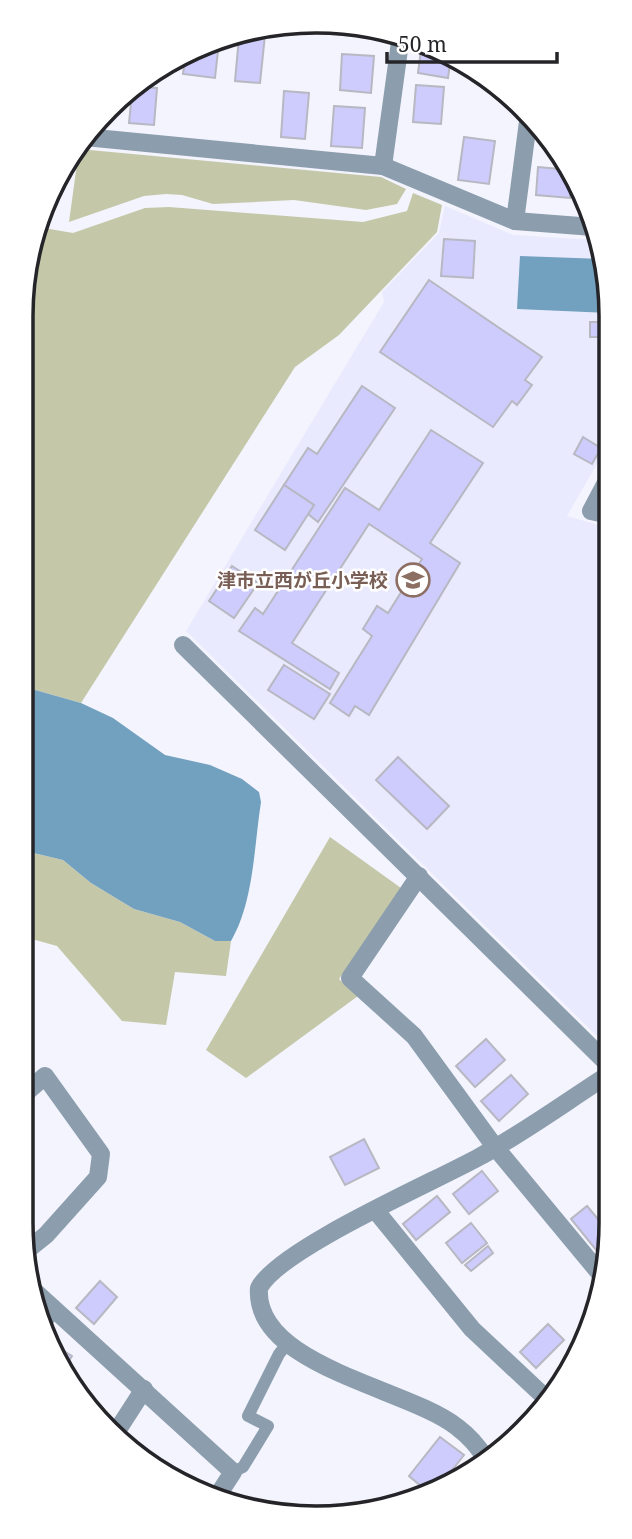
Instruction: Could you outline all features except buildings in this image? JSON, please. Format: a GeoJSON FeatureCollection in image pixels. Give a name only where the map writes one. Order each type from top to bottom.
{"type":"FeatureCollection","features":[{"type":"Feature","properties":{"kind":"street"},"geometry":{"type":"LineString","coordinates":[[383,166],[400,46]]}},
{"type":"Feature","properties":{"kind":"street"},"geometry":{"type":"LineString","coordinates":[[515,221],[527,128]]}},
{"type":"Feature","properties":{"kind":"street"},"geometry":{"type":"LineString","coordinates":[[97,138],[383,166],[515,221],[584,226]]}},
{"type":"Feature","properties":{"kind":"street"},"geometry":{"type":"LineString","coordinates":[[599,495],[591,510],[599,512]]}},
{"type":"Feature","properties":{"kind":"street"},"geometry":{"type":"LineString","coordinates":[[183,645],[599,1055]]}},
{"type":"Feature","properties":{"kind":"street"},"geometry":{"type":"LineString","coordinates":[[419,876],[351,978],[414,1036],[495,1147],[595,1267]]}},
{"type":"Feature","properties":{"kind":"street"},"geometry":{"type":"LineString","coordinates":[[33,1086],[45,1076],[100,1154],[98,1177],[34,1244]]}},
{"type":"Feature","properties":{"kind":"street"},"geometry":{"type":"LineString","coordinates":[[481,1452],[456,1425],[296,1352],[262,1313],[258,1296],[263,1280],[299,1250],[495,1147],[599,1081]]}},
{"type":"Feature","properties":{"kind":"street"},"geometry":{"type":"LineString","coordinates":[[376,1211],[472,1329],[541,1394]]}},
{"type":"Feature","properties":{"kind":"street"},"geometry":{"type":"LineString","coordinates":[[44,1301],[233,1472],[222,1490]]}},
{"type":"Feature","properties":{"kind":"street"},"geometry":{"type":"LineString","coordinates":[[48,1314],[52,1308]]}},
{"type":"Feature","properties":{"kind":"street"},"geometry":{"type":"LineString","coordinates":[[120,1427],[144,1389]]}},
{"type":"Feature","properties":{"kind":"lane"},"geometry":{"type":"LineString","coordinates":[[233,1472],[243,1467],[268,1426],[247,1416],[279,1354],[287,1344]]}},
{"type":"Feature","properties":{"kind":"shaded area","name":"津市立西が丘小学校"},"geometry":{"type":"Polygon","coordinates":[[[445,206],[513,235],[588,239],[593,261],[599,316],[599,460],[567,516],[599,525],[599,1038],[186,631],[384,302],[382,292],[439,233],[445,206]]]}},
{"type":"Feature","properties":{"kind":"green space"},"geometry":{"type":"Polygon","coordinates":[[[88,150],[381,177],[406,189],[397,204],[366,210],[294,200],[213,204],[182,195],[144,196],[69,222],[77,166],[88,150]]]}},
{"type":"Feature","properties":{"kind":"green space"},"geometry":{"type":"Polygon","coordinates":[[[413,193],[442,205],[437,232],[339,335],[295,367],[81,703],[33,689],[33,316],[36,279],[47,229],[73,233],[145,208],[169,207],[363,222],[407,211],[413,193]]]}},
{"type":"Feature","properties":{"kind":"green space"},"geometry":{"type":"Polygon","coordinates":[[[330,837],[401,888],[339,979],[358,996],[246,1078],[206,1050],[330,837]]]}},
{"type":"Feature","properties":{"kind":"green space"},"geometry":{"type":"Polygon","coordinates":[[[33,853],[63,860],[91,883],[134,909],[180,922],[215,941],[231,941],[226,976],[175,972],[166,1025],[122,1021],[57,946],[33,939],[33,853]]]}},
{"type":"Feature","properties":{"kind":"water"},"geometry":{"type":"Polygon","coordinates":[[[520,256],[592,259],[599,313],[517,309],[520,256]]]}},
{"type":"Feature","properties":{"kind":"water"},"geometry":{"type":"Polygon","coordinates":[[[33,689],[81,703],[113,718],[165,755],[210,765],[242,779],[259,792],[261,802],[249,891],[239,926],[231,941],[215,941],[180,922],[134,909],[91,883],[63,860],[33,853],[33,689]]]}},
{"type":"Feature","properties":{"kind":"place","name":"津市立西が丘小学校"},"geometry":{"type":"Point","coordinates":[413,580]}}]}
